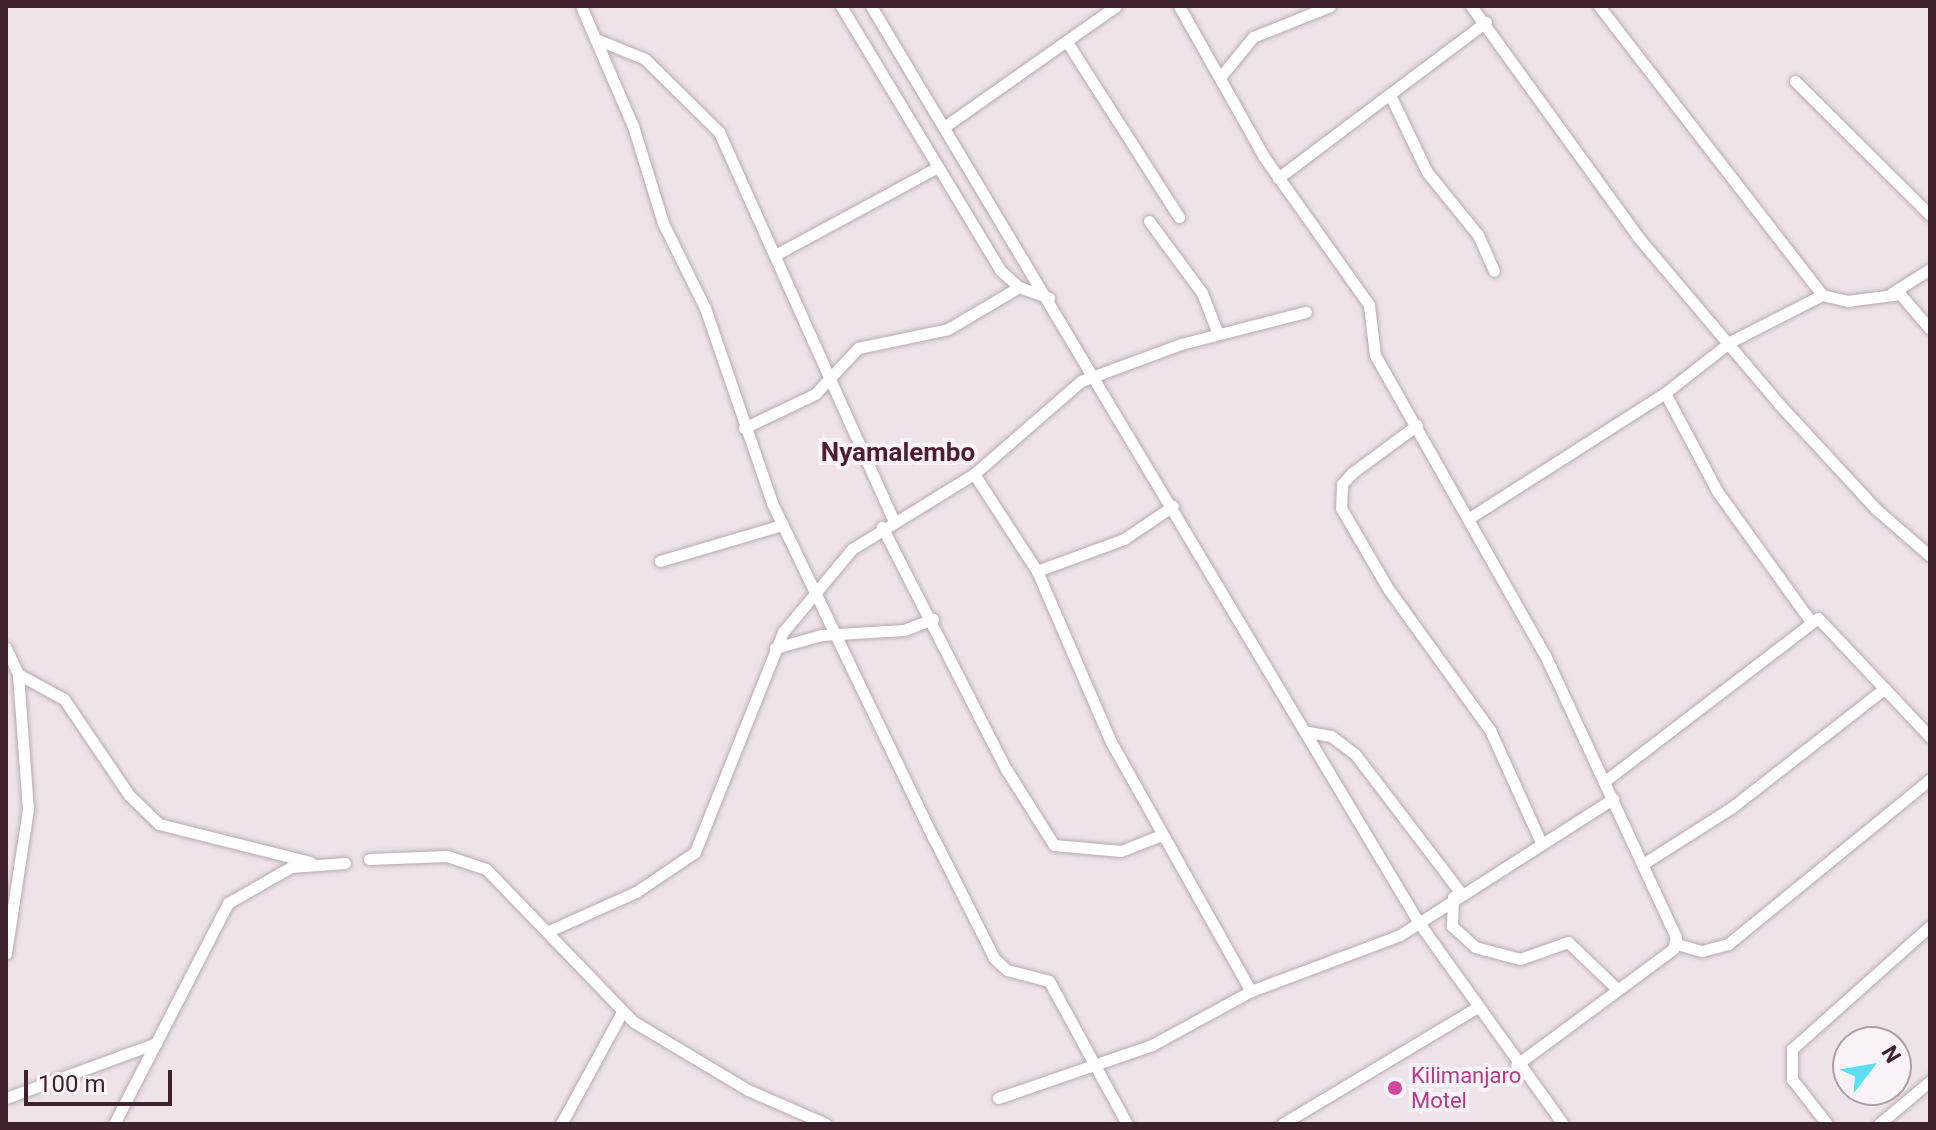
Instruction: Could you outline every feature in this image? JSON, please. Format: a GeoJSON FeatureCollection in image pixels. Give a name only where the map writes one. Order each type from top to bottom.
{"type":"FeatureCollection","features":[{"type":"Feature","properties":{"kind":"street"},"geometry":{"type":"LineString","coordinates":[[581,6],[663,223],[705,308],[744,428],[782,525],[839,634],[994,958],[1007,970],[1049,981],[1100,1064],[1127,1124]]}},
{"type":"Feature","properties":{"kind":"street"},"geometry":{"type":"LineString","coordinates":[[841,6],[992,257],[1019,287],[1049,298]]}},
{"type":"Feature","properties":{"kind":"street"},"geometry":{"type":"LineString","coordinates":[[871,6],[1096,374],[1419,923],[1516,1065],[1563,1124]]}},
{"type":"Feature","properties":{"kind":"street"},"geometry":{"type":"LineString","coordinates":[[944,127],[1116,6]]}},
{"type":"Feature","properties":{"kind":"street"},"geometry":{"type":"LineString","coordinates":[[1179,6],[1222,75],[1278,178],[1362,293],[1375,355],[1471,517],[1605,781],[1677,944]]}},
{"type":"Feature","properties":{"kind":"street"},"geometry":{"type":"LineString","coordinates":[[1222,75],[1253,37],[1330,6]]}},
{"type":"Feature","properties":{"kind":"street"},"geometry":{"type":"LineString","coordinates":[[1471,6],[1486,22],[1604,194],[1876,509],[1930,556]]}},
{"type":"Feature","properties":{"kind":"street"},"geometry":{"type":"LineString","coordinates":[[1599,6],[1822,295],[1847,301],[1892,293],[1930,269]]}},
{"type":"Feature","properties":{"kind":"street"},"geometry":{"type":"LineString","coordinates":[[1278,178],[1486,22]]}},
{"type":"Feature","properties":{"kind":"street"},"geometry":{"type":"LineString","coordinates":[[596,39],[634,51],[708,116],[775,255],[888,524],[933,619],[1006,769],[1054,845],[1121,851],[1159,836]]}},
{"type":"Feature","properties":{"kind":"street"},"geometry":{"type":"LineString","coordinates":[[1067,42],[1179,217]]}},
{"type":"Feature","properties":{"kind":"street"},"geometry":{"type":"LineString","coordinates":[[1795,81],[1930,215]]}},
{"type":"Feature","properties":{"kind":"street"},"geometry":{"type":"LineString","coordinates":[[1390,95],[1427,172],[1478,235],[1494,271]]}},
{"type":"Feature","properties":{"kind":"street"},"geometry":{"type":"LineString","coordinates":[[775,255],[938,167]]}},
{"type":"Feature","properties":{"kind":"street"},"geometry":{"type":"LineString","coordinates":[[1149,221],[1202,293],[1218,334]]}},
{"type":"Feature","properties":{"kind":"street"},"geometry":{"type":"LineString","coordinates":[[744,428],[802,403],[858,348],[948,329],[1019,287]]}},
{"type":"Feature","properties":{"kind":"street"},"geometry":{"type":"LineString","coordinates":[[1892,293],[1909,299],[1930,329]]}},
{"type":"Feature","properties":{"kind":"street"},"geometry":{"type":"LineString","coordinates":[[1471,517],[1665,393],[1730,342],[1822,295]]}},
{"type":"Feature","properties":{"kind":"street"},"geometry":{"type":"LineString","coordinates":[[551,930],[636,892],[695,852],[775,648],[814,586],[888,524],[974,474],[1096,374],[1218,334],[1306,312]]}},
{"type":"Feature","properties":{"kind":"street"},"geometry":{"type":"LineString","coordinates":[[1665,393],[1717,491],[1811,622],[1831,625],[1930,737]]}},
{"type":"Feature","properties":{"kind":"street"},"geometry":{"type":"LineString","coordinates":[[1417,425],[1352,473],[1342,484],[1341,508],[1389,590],[1490,730],[1540,840]]}},
{"type":"Feature","properties":{"kind":"street"},"geometry":{"type":"LineString","coordinates":[[974,474],[1037,571],[1159,836],[1251,991]]}},
{"type":"Feature","properties":{"kind":"street"},"geometry":{"type":"LineString","coordinates":[[1037,571],[1124,539],[1173,506]]}},
{"type":"Feature","properties":{"kind":"street"},"geometry":{"type":"LineString","coordinates":[[660,561],[782,525]]}},
{"type":"Feature","properties":{"kind":"street"},"geometry":{"type":"LineString","coordinates":[[775,648],[839,634],[904,630],[933,619]]}},
{"type":"Feature","properties":{"kind":"street"},"geometry":{"type":"LineString","coordinates":[[1605,781],[1811,622]]}},
{"type":"Feature","properties":{"kind":"street"},"geometry":{"type":"LineString","coordinates":[[6,648],[18,674],[28,809],[6,953]]}},
{"type":"Feature","properties":{"kind":"street"},"geometry":{"type":"LineString","coordinates":[[18,674],[64,699],[129,795],[159,824],[312,863],[345,863]]}},
{"type":"Feature","properties":{"kind":"street"},"geometry":{"type":"LineString","coordinates":[[1643,864],[1731,808],[1885,688]]}},
{"type":"Feature","properties":{"kind":"street"},"geometry":{"type":"LineString","coordinates":[[1308,732],[1331,736],[1355,754],[1457,894],[1452,926],[1475,947],[1520,959],[1568,942],[1618,990]]}},
{"type":"Feature","properties":{"kind":"street"},"geometry":{"type":"LineString","coordinates":[[1677,944],[1702,951],[1728,944],[1930,779]]}},
{"type":"Feature","properties":{"kind":"street"},"geometry":{"type":"LineString","coordinates":[[998,1098],[1152,1045],[1251,991],[1419,923],[1457,894],[1540,840],[1613,799]]}},
{"type":"Feature","properties":{"kind":"street"},"geometry":{"type":"LineString","coordinates":[[369,859],[466,861],[504,880],[622,1012],[748,1090],[826,1124]]}},
{"type":"Feature","properties":{"kind":"street"},"geometry":{"type":"LineString","coordinates":[[114,1124],[228,903],[274,874],[312,863]]}},
{"type":"Feature","properties":{"kind":"street"},"geometry":{"type":"LineString","coordinates":[[1827,1124],[1792,1079],[1792,1049],[1930,926]]}},
{"type":"Feature","properties":{"kind":"street"},"geometry":{"type":"LineString","coordinates":[[1516,1065],[1677,944]]}},
{"type":"Feature","properties":{"kind":"street"},"geometry":{"type":"LineString","coordinates":[[1282,1124],[1476,1008]]}},
{"type":"Feature","properties":{"kind":"street"},"geometry":{"type":"LineString","coordinates":[[561,1124],[622,1012]]}},
{"type":"Feature","properties":{"kind":"street"},"geometry":{"type":"LineString","coordinates":[[6,1098],[156,1043]]}},
{"type":"Feature","properties":{"kind":"street"},"geometry":{"type":"LineString","coordinates":[[1879,1124],[1930,1081]]}},
{"type":"Feature","properties":{"kind":"place","name":"Kilimanjaro Motel"},"geometry":{"type":"Point","coordinates":[1395,1088]}},
{"type":"Feature","properties":{"kind":"district","name":"Nyamalembo"},"geometry":{"type":"Point","coordinates":[898,453]}}]}
